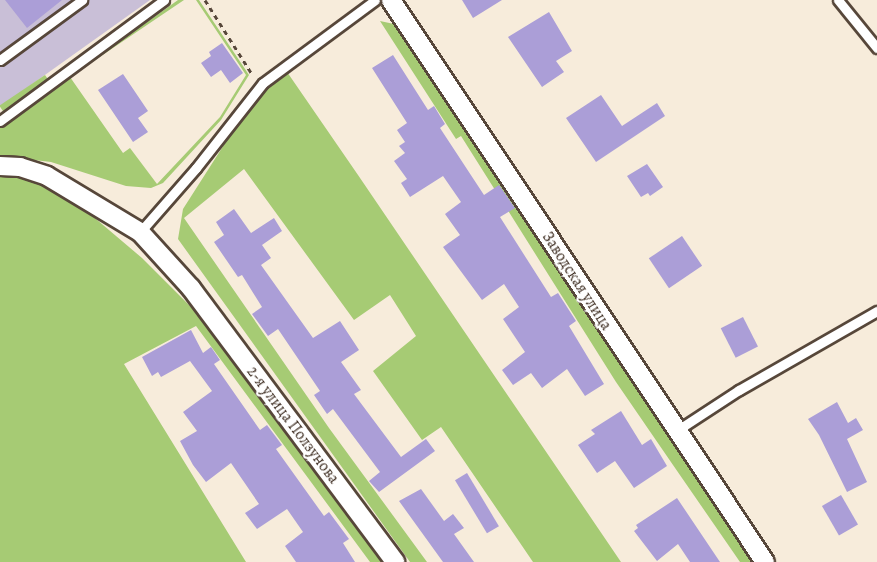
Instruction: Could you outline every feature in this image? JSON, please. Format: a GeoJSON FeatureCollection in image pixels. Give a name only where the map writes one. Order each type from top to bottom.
{"type":"FeatureCollection","features":[{"type":"Feature","properties":{"kind":"street","name":"Заводская улица"},"geometry":{"type":"LineString","coordinates":[[391,0],[765,562]]}},
{"type":"Feature","properties":{"kind":"street","name":"2-я улица Ползунова"},"geometry":{"type":"LineString","coordinates":[[0,166],[20,167],[47,176],[140,232],[191,288],[395,562]]}},
{"type":"Feature","properties":{"kind":"lane"},"geometry":{"type":"LineString","coordinates":[[0,60],[82,0]]}},
{"type":"Feature","properties":{"kind":"lane"},"geometry":{"type":"LineString","coordinates":[[0,121],[164,0]]}},
{"type":"Feature","properties":{"kind":"lane"},"geometry":{"type":"LineString","coordinates":[[140,232],[196,168],[260,86],[375,0]]}},
{"type":"Feature","properties":{"kind":"lane"},"geometry":{"type":"LineString","coordinates":[[838,0],[877,48]]}},
{"type":"Feature","properties":{"kind":"lane"},"geometry":{"type":"LineString","coordinates":[[676,431],[739,390],[877,311]]}},
{"type":"Feature","properties":{"kind":"path"},"geometry":{"type":"LineString","coordinates":[[205,0],[260,86]]}},
{"type":"Feature","properties":{"kind":"shaded area"},"geometry":{"type":"Polygon","coordinates":[[[0,0],[150,0],[0,107],[0,0]]]}},
{"type":"Feature","properties":{"kind":"green space"},"geometry":{"type":"Polygon","coordinates":[[[178,0],[184,0],[70,77],[178,0]]]}},
{"type":"Feature","properties":{"kind":"green space"},"geometry":{"type":"Polygon","coordinates":[[[196,0],[199,0],[249,75],[221,120],[163,183],[151,188],[126,186],[51,162],[0,156],[0,127],[70,77],[123,153],[130,148],[157,184],[220,117],[246,75],[196,0]]]}},
{"type":"Feature","properties":{"kind":"green space"},"geometry":{"type":"Polygon","coordinates":[[[380,21],[394,24],[401,30],[752,562],[740,562],[673,465],[616,382],[461,136],[456,139],[380,21]]]}},
{"type":"Feature","properties":{"kind":"green space"},"geometry":{"type":"Polygon","coordinates":[[[285,69],[621,562],[533,562],[441,427],[422,440],[373,371],[416,336],[390,295],[354,320],[244,169],[184,218],[329,428],[427,562],[410,562],[178,239],[183,209],[243,115],[285,69]]]}},
{"type":"Feature","properties":{"kind":"green space"},"geometry":{"type":"Polygon","coordinates":[[[45,75],[49,81],[3,112],[0,105],[45,75]]]}},
{"type":"Feature","properties":{"kind":"green space"},"geometry":{"type":"Polygon","coordinates":[[[0,174],[39,182],[83,208],[142,258],[218,334],[385,562],[370,562],[196,326],[124,364],[246,562],[0,562],[0,174]]]}},
{"type":"Feature","properties":{"kind":"building"},"geometry":{"type":"Polygon","coordinates":[[[5,0],[62,0],[27,28],[5,0]]]}},
{"type":"Feature","properties":{"kind":"building"},"geometry":{"type":"Polygon","coordinates":[[[462,0],[502,0],[473,18],[462,0]]]}},
{"type":"Feature","properties":{"kind":"building"},"geometry":{"type":"Polygon","coordinates":[[[549,12],[572,51],[556,61],[564,72],[542,87],[508,37],[549,12]]]}},
{"type":"Feature","properties":{"kind":"building"},"geometry":{"type":"Polygon","coordinates":[[[222,43],[243,73],[230,83],[221,70],[211,77],[201,63],[211,56],[209,52],[222,43]]]}},
{"type":"Feature","properties":{"kind":"building"},"geometry":{"type":"Polygon","coordinates":[[[393,55],[428,110],[434,106],[445,124],[440,128],[484,195],[499,185],[515,208],[500,217],[551,297],[558,293],[576,321],[569,326],[604,384],[585,396],[567,369],[542,388],[531,373],[513,385],[502,370],[525,352],[503,319],[519,307],[504,284],[482,300],[443,247],[460,235],[445,214],[461,202],[443,176],[410,197],[401,183],[407,179],[394,161],[405,153],[399,146],[405,142],[397,130],[407,123],[372,68],[393,55]]]}},
{"type":"Feature","properties":{"kind":"building"},"geometry":{"type":"Polygon","coordinates":[[[123,74],[148,111],[138,118],[148,132],[133,142],[98,90],[123,74]]]}},
{"type":"Feature","properties":{"kind":"building"},"geometry":{"type":"Polygon","coordinates":[[[601,95],[622,126],[657,103],[665,116],[596,162],[566,118],[601,95]]]}},
{"type":"Feature","properties":{"kind":"building"},"geometry":{"type":"Polygon","coordinates":[[[647,164],[663,187],[650,196],[648,193],[641,197],[627,176],[647,164]]]}},
{"type":"Feature","properties":{"kind":"building"},"geometry":{"type":"Polygon","coordinates":[[[234,209],[251,233],[274,218],[282,231],[262,245],[271,258],[261,265],[313,338],[340,321],[359,350],[341,362],[361,390],[354,394],[401,457],[426,439],[435,451],[379,492],[369,481],[380,472],[333,409],[327,414],[314,395],[320,391],[278,329],[268,336],[252,314],[262,307],[242,275],[238,277],[214,242],[224,235],[216,222],[234,209]]]}},
{"type":"Feature","properties":{"kind":"building"},"geometry":{"type":"Polygon","coordinates":[[[682,236],[702,266],[669,288],[649,258],[682,236]]]}},
{"type":"Feature","properties":{"kind":"building"},"geometry":{"type":"Polygon","coordinates":[[[743,317],[758,346],[736,358],[721,328],[743,317]]]}},
{"type":"Feature","properties":{"kind":"building"},"geometry":{"type":"Polygon","coordinates":[[[191,330],[203,353],[211,347],[220,360],[214,364],[260,430],[267,425],[282,445],[276,449],[324,516],[329,512],[349,539],[343,543],[355,562],[296,562],[285,546],[303,532],[287,509],[257,529],[245,513],[259,504],[231,463],[206,482],[193,465],[180,441],[197,431],[183,412],[212,391],[190,361],[161,377],[158,372],[152,376],[142,357],[191,330]]]}},
{"type":"Feature","properties":{"kind":"building"},"geometry":{"type":"Polygon","coordinates":[[[837,402],[848,423],[856,418],[863,430],[847,439],[867,482],[847,492],[819,435],[808,419],[837,402]]]}},
{"type":"Feature","properties":{"kind":"building"},"geometry":{"type":"Polygon","coordinates":[[[621,411],[642,445],[651,439],[667,466],[634,488],[615,461],[597,473],[578,445],[595,434],[591,430],[621,411]]]}},
{"type":"Feature","properties":{"kind":"building"},"geometry":{"type":"Polygon","coordinates":[[[467,473],[499,526],[487,533],[455,480],[467,473]]]}},
{"type":"Feature","properties":{"kind":"building"},"geometry":{"type":"Polygon","coordinates":[[[421,489],[444,521],[453,514],[464,528],[454,534],[474,562],[443,562],[399,501],[421,489]]]}},
{"type":"Feature","properties":{"kind":"building"},"geometry":{"type":"Polygon","coordinates":[[[841,495],[858,524],[839,535],[822,506],[841,495]]]}},
{"type":"Feature","properties":{"kind":"building"},"geometry":{"type":"Polygon","coordinates":[[[677,498],[720,562],[690,562],[678,544],[657,561],[634,531],[638,528],[636,525],[677,498]]]}}]}
